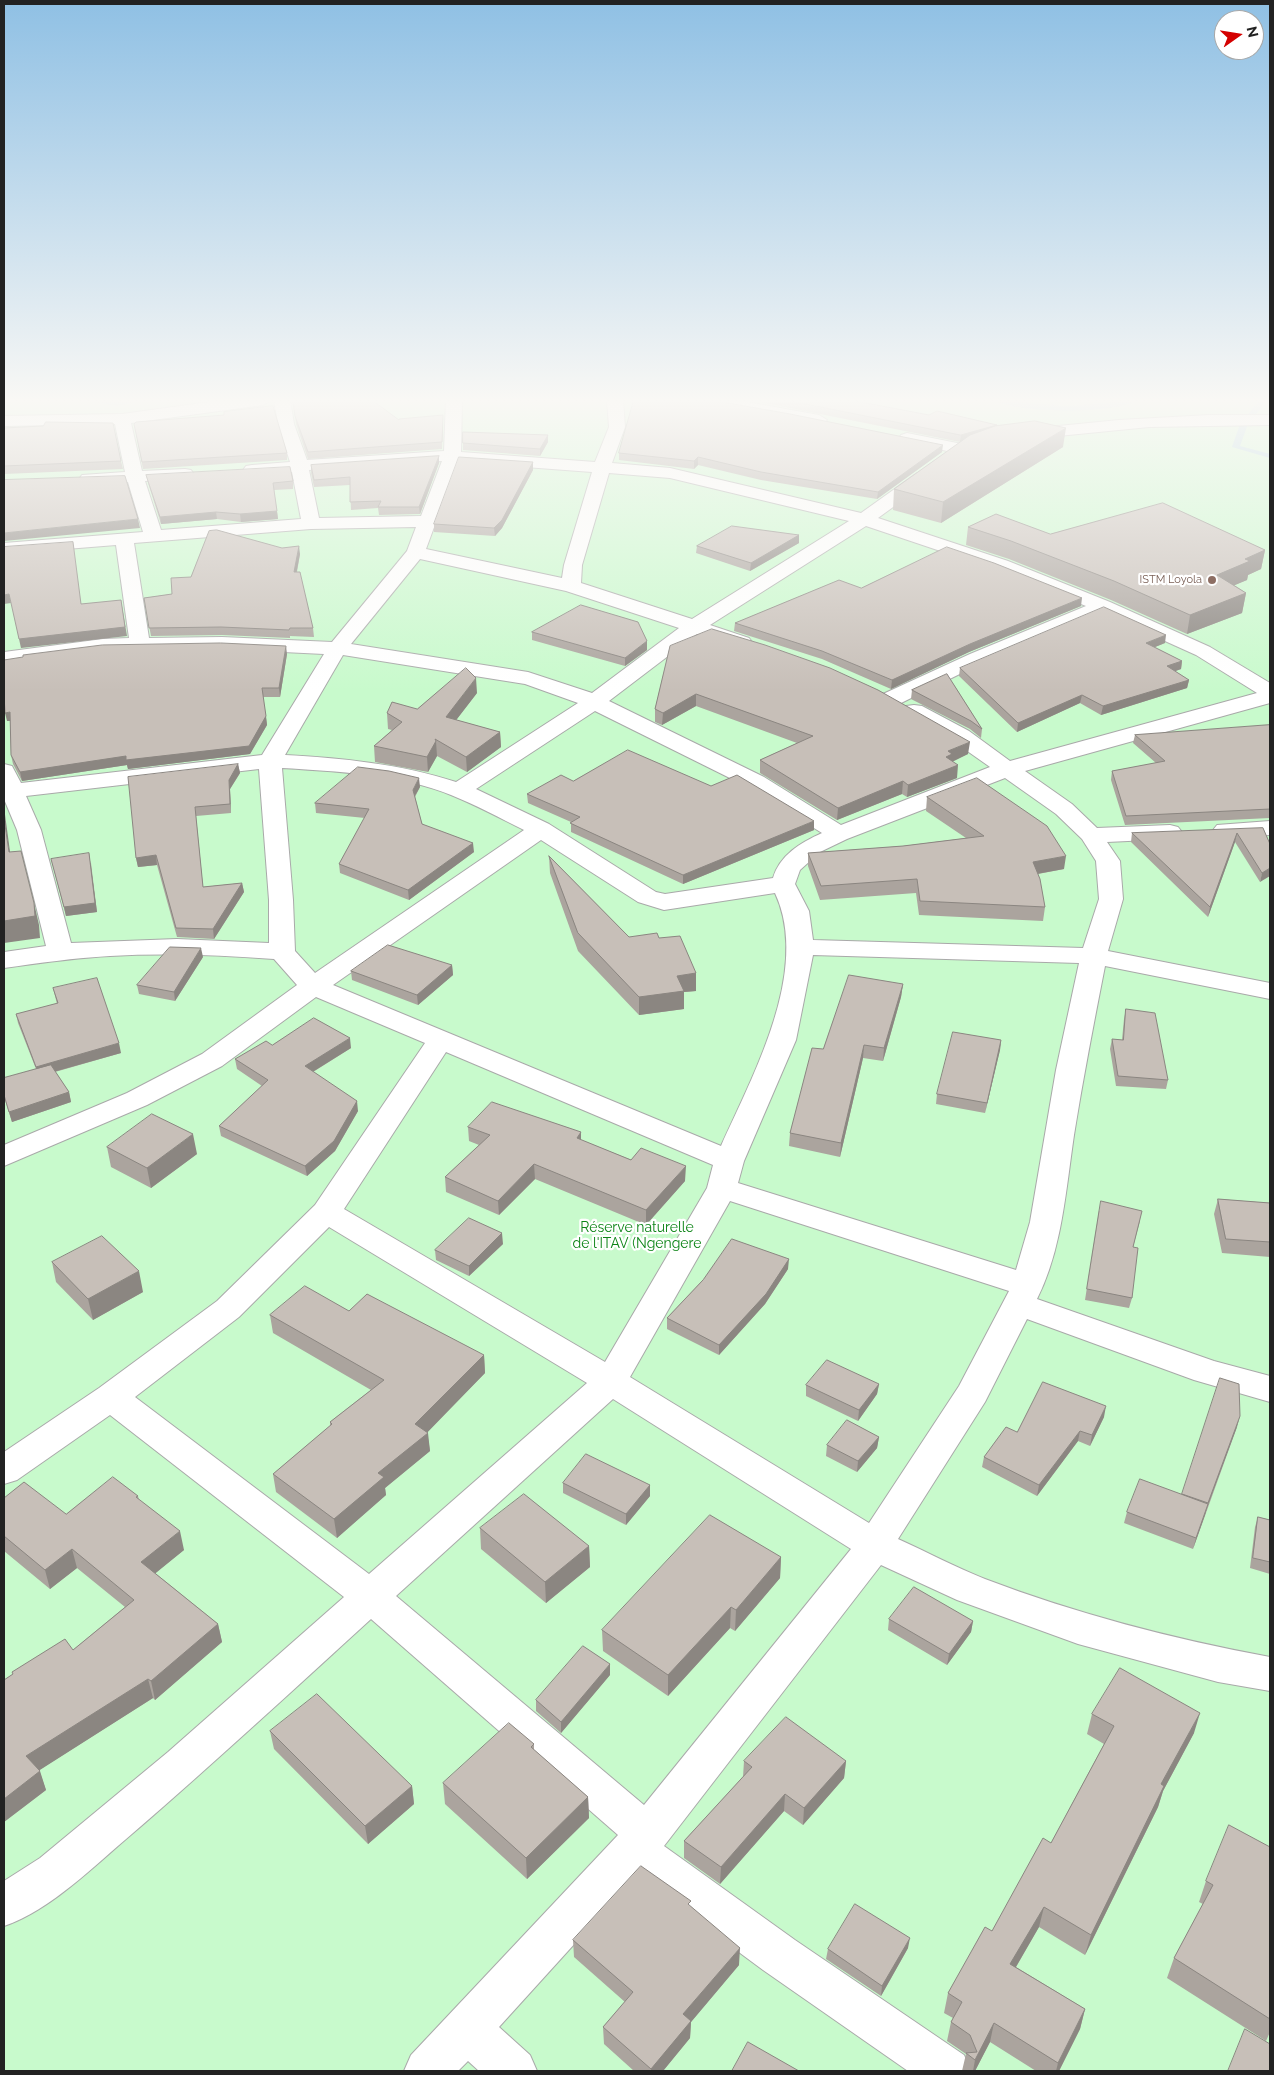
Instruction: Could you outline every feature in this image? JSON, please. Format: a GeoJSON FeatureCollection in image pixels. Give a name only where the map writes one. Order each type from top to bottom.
{"type":"FeatureCollection","features":[{"type":"Feature","properties":{"kind":"street"},"geometry":{"type":"LineString","coordinates":[[141,497],[154,537]]}},
{"type":"Feature","properties":{"kind":"street"},"geometry":{"type":"LineString","coordinates":[[306,497],[311,524]]}},
{"type":"Feature","properties":{"kind":"street"},"geometry":{"type":"LineString","coordinates":[[436,497],[416,552],[337,648],[270,761],[281,900],[282,952],[312,986],[440,1041],[726,1174],[1023,1294],[1206,1371],[1270,1388]]}},
{"type":"Feature","properties":{"kind":"street"},"geometry":{"type":"LineString","coordinates":[[571,586],[573,565],[595,497]]}},
{"type":"Feature","properties":{"kind":"street"},"geometry":{"type":"LineString","coordinates":[[776,497],[864,519],[1002,564],[1103,606],[1203,651],[1270,694]]}},
{"type":"Feature","properties":{"kind":"street"},"geometry":{"type":"LineString","coordinates":[[458,790],[594,702],[693,627],[864,519],[895,497]]}},
{"type":"Feature","properties":{"kind":"street"},"geometry":{"type":"LineString","coordinates":[[4,548],[311,524],[426,521]]}},
{"type":"Feature","properties":{"kind":"street"},"geometry":{"type":"LineString","coordinates":[[124,540],[140,643]]}},
{"type":"Feature","properties":{"kind":"street"},"geometry":{"type":"LineString","coordinates":[[416,552],[571,586],[767,650]]}},
{"type":"Feature","properties":{"kind":"street"},"geometry":{"type":"LineString","coordinates":[[427,2071],[640,1842],[876,1545],[973,1393],[1023,1294],[1045,1222],[1070,1070],[1094,956],[1111,899],[1108,861],[1091,835],[1064,810],[1009,768],[961,736],[878,693],[977,658],[1103,606]]}},
{"type":"Feature","properties":{"kind":"street"},"geometry":{"type":"LineString","coordinates":[[4,658],[103,645],[222,643],[337,648],[528,678],[573,692],[668,737],[756,782],[839,834]]}},
{"type":"Feature","properties":{"kind":"street"},"geometry":{"type":"LineString","coordinates":[[4,1905],[55,1872],[182,1765],[611,1381],[726,1174],[782,1040],[798,972],[801,947],[796,911],[783,884],[788,868],[797,858],[812,847],[839,834],[1009,768],[1270,694]]}},
{"type":"Feature","properties":{"kind":"street"},"geometry":{"type":"LineString","coordinates":[[60,950],[30,830],[7,784],[270,761],[330,764],[421,778],[458,790],[541,829],[647,897],[664,902],[783,884]]}},
{"type":"Feature","properties":{"kind":"street"},"geometry":{"type":"LineString","coordinates":[[1091,835],[1270,828]]}},
{"type":"Feature","properties":{"kind":"street"},"geometry":{"type":"LineString","coordinates":[[4,1156],[137,1099],[212,1060],[312,986],[541,829]]}},
{"type":"Feature","properties":{"kind":"street"},"geometry":{"type":"LineString","coordinates":[[4,960],[60,950],[165,945],[282,952]]}},
{"type":"Feature","properties":{"kind":"street"},"geometry":{"type":"LineString","coordinates":[[801,947],[1094,956],[1270,991]]}},
{"type":"Feature","properties":{"kind":"street"},"geometry":{"type":"LineString","coordinates":[[4,1470],[111,1396],[228,1310],[326,1212],[440,1041]]}},
{"type":"Feature","properties":{"kind":"street"},"geometry":{"type":"LineString","coordinates":[[326,1212],[611,1381],[876,1545],[970,1589],[1078,1628],[1218,1665],[1270,1674]]}},
{"type":"Feature","properties":{"kind":"street"},"geometry":{"type":"LineString","coordinates":[[111,1396],[370,1596],[640,1842],[779,1955],[948,2071]]}},
{"type":"Feature","properties":{"kind":"street"},"geometry":{"type":"LineString","coordinates":[[467,2030],[514,2071]]}},
{"type":"Feature","properties":{"kind":"green space","name":"Réserve naturelle de l'ITAV (Ngengere"},"geometry":{"type":"Polygon","coordinates":[[[4,497],[1270,497],[1270,2071],[4,2071],[4,497]]]}},
{"type":"Feature","properties":{"kind":"building"},"geometry":{"type":"Polygon","coordinates":[[[4,497],[131,497],[138,519],[4,533],[4,497]]]}},
{"type":"Feature","properties":{"kind":"building"},"geometry":{"type":"Polygon","coordinates":[[[153,497],[275,497],[277,511],[240,514],[216,512],[160,517],[153,497]]]}},
{"type":"Feature","properties":{"kind":"building"},"geometry":{"type":"Polygon","coordinates":[[[350,497],[423,497],[419,507],[378,507],[381,501],[350,502],[350,497]]]}},
{"type":"Feature","properties":{"kind":"building"},"geometry":{"type":"Polygon","coordinates":[[[444,497],[514,497],[502,520],[494,528],[434,524],[444,497]]]}},
{"type":"Feature","properties":{"kind":"building"},"geometry":{"type":"Polygon","coordinates":[[[924,497],[952,497],[943,502],[924,497]]]}},
{"type":"Feature","properties":{"kind":"building"},"geometry":{"type":"Polygon","coordinates":[[[1163,503],[1265,550],[1245,559],[1250,561],[1217,575],[1246,593],[1190,615],[1114,581],[1011,541],[968,527],[996,514],[1050,534],[1163,503]]]}},
{"type":"Feature","properties":{"kind":"building"},"geometry":{"type":"Polygon","coordinates":[[[732,526],[799,535],[751,563],[697,546],[732,526]]]}},
{"type":"Feature","properties":{"kind":"building"},"geometry":{"type":"Polygon","coordinates":[[[217,530],[282,548],[299,546],[294,572],[300,572],[313,628],[290,628],[289,630],[221,627],[149,628],[144,598],[172,594],[171,578],[191,577],[209,531],[217,530]]]}},
{"type":"Feature","properties":{"kind":"building"},"geometry":{"type":"Polygon","coordinates":[[[73,542],[81,604],[121,600],[125,627],[19,639],[9,594],[4,595],[4,547],[73,542]]]}},
{"type":"Feature","properties":{"kind":"building"},"geometry":{"type":"Polygon","coordinates":[[[947,547],[994,563],[1082,598],[970,644],[892,680],[822,651],[735,623],[839,580],[861,588],[947,547]]]}},
{"type":"Feature","properties":{"kind":"building"},"geometry":{"type":"Polygon","coordinates":[[[581,605],[638,622],[647,641],[625,658],[532,632],[581,605]]]}},
{"type":"Feature","properties":{"kind":"building"},"geometry":{"type":"Polygon","coordinates":[[[1104,607],[1166,635],[1146,643],[1182,661],[1167,666],[1189,680],[1103,706],[1082,695],[1018,723],[960,668],[1104,607]]]}},
{"type":"Feature","properties":{"kind":"building"},"geometry":{"type":"Polygon","coordinates":[[[712,629],[830,668],[878,690],[970,742],[948,751],[952,754],[946,757],[958,765],[908,785],[903,781],[838,808],[760,760],[813,736],[696,694],[663,713],[655,709],[670,646],[712,629]]]}},
{"type":"Feature","properties":{"kind":"building"},"geometry":{"type":"Polygon","coordinates":[[[221,643],[286,646],[279,688],[262,688],[266,716],[249,746],[126,760],[126,756],[20,772],[11,755],[10,712],[5,713],[4,660],[23,657],[23,655],[102,645],[221,643]]]}},
{"type":"Feature","properties":{"kind":"building"},"geometry":{"type":"Polygon","coordinates":[[[466,668],[476,678],[446,717],[500,732],[466,757],[435,739],[436,741],[427,757],[374,746],[402,722],[387,713],[392,702],[417,709],[466,668]]]}},
{"type":"Feature","properties":{"kind":"building"},"geometry":{"type":"Polygon","coordinates":[[[947,674],[982,729],[971,721],[912,690],[947,674]]]}},
{"type":"Feature","properties":{"kind":"building"},"geometry":{"type":"Polygon","coordinates":[[[1270,725],[1270,809],[1126,816],[1112,771],[1165,761],[1135,735],[1270,725]]]}},
{"type":"Feature","properties":{"kind":"building"},"geometry":{"type":"Polygon","coordinates":[[[628,750],[711,786],[737,775],[814,821],[683,875],[570,823],[580,817],[527,794],[561,775],[573,781],[628,750]]]}},
{"type":"Feature","properties":{"kind":"building"},"geometry":{"type":"Polygon","coordinates":[[[238,764],[229,780],[230,804],[195,807],[203,887],[242,883],[213,929],[176,928],[156,855],[136,858],[128,777],[238,764]]]}},
{"type":"Feature","properties":{"kind":"building"},"geometry":{"type":"Polygon","coordinates":[[[358,767],[389,771],[419,778],[413,790],[422,824],[473,843],[408,890],[339,864],[369,809],[315,803],[358,767]]]}},
{"type":"Feature","properties":{"kind":"building"},"geometry":{"type":"Polygon","coordinates":[[[977,778],[1047,826],[1066,856],[1033,862],[1040,879],[1045,907],[920,901],[917,879],[821,886],[808,853],[903,846],[984,836],[927,797],[977,778]]]}},
{"type":"Feature","properties":{"kind":"building"},"geometry":{"type":"Polygon","coordinates":[[[4,818],[9,852],[21,851],[34,903],[35,916],[4,921],[4,818]]]}},
{"type":"Feature","properties":{"kind":"building"},"geometry":{"type":"Polygon","coordinates":[[[1263,828],[1270,844],[1270,868],[1262,873],[1237,833],[1210,907],[1132,833],[1263,828]]]}},
{"type":"Feature","properties":{"kind":"building"},"geometry":{"type":"Polygon","coordinates":[[[89,853],[95,903],[64,907],[51,859],[89,853]]]}},
{"type":"Feature","properties":{"kind":"building"},"geometry":{"type":"Polygon","coordinates":[[[549,856],[629,937],[657,933],[659,938],[680,936],[696,973],[677,976],[684,991],[639,997],[578,933],[549,856]]]}},
{"type":"Feature","properties":{"kind":"building"},"geometry":{"type":"Polygon","coordinates":[[[388,945],[452,965],[417,995],[351,971],[388,945]]]}},
{"type":"Feature","properties":{"kind":"building"},"geometry":{"type":"Polygon","coordinates":[[[170,947],[201,948],[174,992],[137,985],[170,947]]]}},
{"type":"Feature","properties":{"kind":"building"},"geometry":{"type":"Polygon","coordinates":[[[849,975],[903,984],[884,1048],[864,1045],[841,1143],[790,1133],[812,1048],[823,1049],[849,975]]]}},
{"type":"Feature","properties":{"kind":"building"},"geometry":{"type":"Polygon","coordinates":[[[97,978],[119,1043],[36,1067],[16,1014],[58,1003],[53,988],[97,978]]]}},
{"type":"Feature","properties":{"kind":"building"},"geometry":{"type":"Polygon","coordinates":[[[1126,1009],[1155,1013],[1168,1080],[1118,1076],[1112,1039],[1123,1040],[1126,1009]]]}},
{"type":"Feature","properties":{"kind":"building"},"geometry":{"type":"Polygon","coordinates":[[[314,1018],[350,1038],[305,1066],[357,1101],[334,1141],[305,1166],[219,1126],[268,1080],[235,1059],[266,1041],[272,1045],[314,1018]]]}},
{"type":"Feature","properties":{"kind":"building"},"geometry":{"type":"Polygon","coordinates":[[[953,1032],[1001,1040],[987,1103],[937,1094],[953,1032]]]}},
{"type":"Feature","properties":{"kind":"building"},"geometry":{"type":"Polygon","coordinates":[[[51,1065],[69,1092],[9,1112],[4,1095],[4,1078],[51,1065]]]}},
{"type":"Feature","properties":{"kind":"building"},"geometry":{"type":"Polygon","coordinates":[[[492,1102],[581,1132],[577,1138],[631,1160],[641,1148],[686,1166],[646,1210],[534,1164],[498,1201],[445,1177],[490,1135],[468,1127],[492,1102]]]}},
{"type":"Feature","properties":{"kind":"building"},"geometry":{"type":"Polygon","coordinates":[[[152,1114],[193,1134],[147,1168],[107,1147],[152,1114]]]}},
{"type":"Feature","properties":{"kind":"building"},"geometry":{"type":"Polygon","coordinates":[[[1218,1199],[1270,1203],[1270,1242],[1226,1239],[1218,1199]]]}},
{"type":"Feature","properties":{"kind":"building"},"geometry":{"type":"Polygon","coordinates":[[[1101,1201],[1142,1211],[1133,1247],[1138,1248],[1132,1298],[1087,1289],[1101,1201]]]}},
{"type":"Feature","properties":{"kind":"building"},"geometry":{"type":"Polygon","coordinates":[[[469,1218],[502,1233],[469,1266],[435,1250],[469,1218]]]}},
{"type":"Feature","properties":{"kind":"building"},"geometry":{"type":"Polygon","coordinates":[[[102,1236],[139,1271],[88,1299],[52,1262],[102,1236]]]}},
{"type":"Feature","properties":{"kind":"building"},"geometry":{"type":"Polygon","coordinates":[[[732,1239],[789,1259],[766,1294],[719,1345],[667,1318],[703,1280],[732,1239]]]}},
{"type":"Feature","properties":{"kind":"building"},"geometry":{"type":"Polygon","coordinates":[[[305,1286],[349,1311],[367,1294],[484,1355],[415,1424],[428,1433],[378,1473],[384,1477],[334,1519],[273,1474],[332,1424],[330,1422],[384,1380],[270,1315],[305,1286]]]}},
{"type":"Feature","properties":{"kind":"building"},"geometry":{"type":"Polygon","coordinates":[[[827,1360],[879,1384],[859,1410],[806,1385],[827,1360]]]}},
{"type":"Feature","properties":{"kind":"building"},"geometry":{"type":"Polygon","coordinates":[[[1220,1378],[1239,1384],[1240,1416],[1208,1503],[1182,1494],[1220,1378]]]}},
{"type":"Feature","properties":{"kind":"building"},"geometry":{"type":"Polygon","coordinates":[[[1043,1382],[1106,1406],[1092,1435],[1080,1431],[1039,1485],[984,1457],[1006,1427],[1017,1432],[1043,1382]]]}},
{"type":"Feature","properties":{"kind":"building"},"geometry":{"type":"Polygon","coordinates":[[[847,1420],[879,1437],[858,1461],[827,1445],[847,1420]]]}},
{"type":"Feature","properties":{"kind":"building"},"geometry":{"type":"Polygon","coordinates":[[[586,1454],[650,1485],[626,1514],[563,1483],[586,1454]]]}},
{"type":"Feature","properties":{"kind":"building"},"geometry":{"type":"Polygon","coordinates":[[[113,1477],[180,1531],[141,1562],[218,1624],[151,1681],[148,1679],[26,1756],[40,1771],[4,1799],[4,1680],[13,1674],[12,1672],[65,1639],[73,1650],[134,1600],[72,1549],[45,1570],[4,1536],[4,1498],[24,1482],[66,1514],[113,1477]]]}},
{"type":"Feature","properties":{"kind":"building"},"geometry":{"type":"Polygon","coordinates":[[[1140,1479],[1208,1504],[1196,1538],[1127,1512],[1140,1479]]]}},
{"type":"Feature","properties":{"kind":"building"},"geometry":{"type":"Polygon","coordinates":[[[524,1494],[589,1546],[545,1582],[480,1528],[524,1494]]]}},
{"type":"Feature","properties":{"kind":"building"},"geometry":{"type":"Polygon","coordinates":[[[710,1515],[781,1557],[736,1610],[731,1607],[668,1675],[602,1630],[710,1515]]]}},
{"type":"Feature","properties":{"kind":"building"},"geometry":{"type":"Polygon","coordinates":[[[1258,1517],[1270,1520],[1270,1562],[1253,1558],[1258,1517]]]}},
{"type":"Feature","properties":{"kind":"building"},"geometry":{"type":"Polygon","coordinates":[[[914,1587],[973,1621],[949,1654],[889,1619],[914,1587]]]}},
{"type":"Feature","properties":{"kind":"building"},"geometry":{"type":"Polygon","coordinates":[[[583,1646],[610,1664],[561,1722],[536,1700],[583,1646]]]}},
{"type":"Feature","properties":{"kind":"building"},"geometry":{"type":"Polygon","coordinates":[[[1120,1668],[1200,1713],[1161,1784],[1164,1786],[1091,1935],[1044,1907],[1010,1964],[1085,2009],[1058,2063],[994,2023],[975,2060],[966,2053],[977,2052],[970,2035],[951,2022],[962,2002],[948,1993],[985,1927],[992,1931],[1043,1838],[1051,1843],[1114,1726],[1092,1714],[1120,1668]]]}},
{"type":"Feature","properties":{"kind":"building"},"geometry":{"type":"Polygon","coordinates":[[[317,1694],[412,1786],[365,1826],[270,1731],[317,1694]]]}},
{"type":"Feature","properties":{"kind":"building"},"geometry":{"type":"Polygon","coordinates":[[[786,1717],[846,1761],[804,1808],[785,1794],[721,1867],[684,1841],[752,1767],[744,1761],[786,1717]]]}},
{"type":"Feature","properties":{"kind":"building"},"geometry":{"type":"Polygon","coordinates":[[[509,1723],[534,1744],[531,1747],[588,1797],[526,1858],[443,1783],[509,1723]]]}},
{"type":"Feature","properties":{"kind":"building"},"geometry":{"type":"Polygon","coordinates":[[[1229,1825],[1270,1847],[1270,2019],[1174,1958],[1213,1885],[1206,1881],[1229,1825]]]}},
{"type":"Feature","properties":{"kind":"building"},"geometry":{"type":"Polygon","coordinates":[[[641,1866],[691,1901],[688,1904],[740,1948],[683,2014],[691,2021],[651,2069],[603,2027],[633,1992],[573,1940],[641,1866]]]}},
{"type":"Feature","properties":{"kind":"building"},"geometry":{"type":"Polygon","coordinates":[[[855,1904],[910,1938],[882,1986],[828,1949],[855,1904]]]}},
{"type":"Feature","properties":{"kind":"building"},"geometry":{"type":"Polygon","coordinates":[[[1245,2029],[1270,2044],[1270,2071],[1228,2071],[1245,2029]]]}},
{"type":"Feature","properties":{"kind":"building"},"geometry":{"type":"Polygon","coordinates":[[[748,2042],[799,2071],[732,2071],[748,2042]]]}},
{"type":"Feature","properties":{"kind":"place","name":"ISTM Loyola"},"geometry":{"type":"Point","coordinates":[1212,580]}}]}
